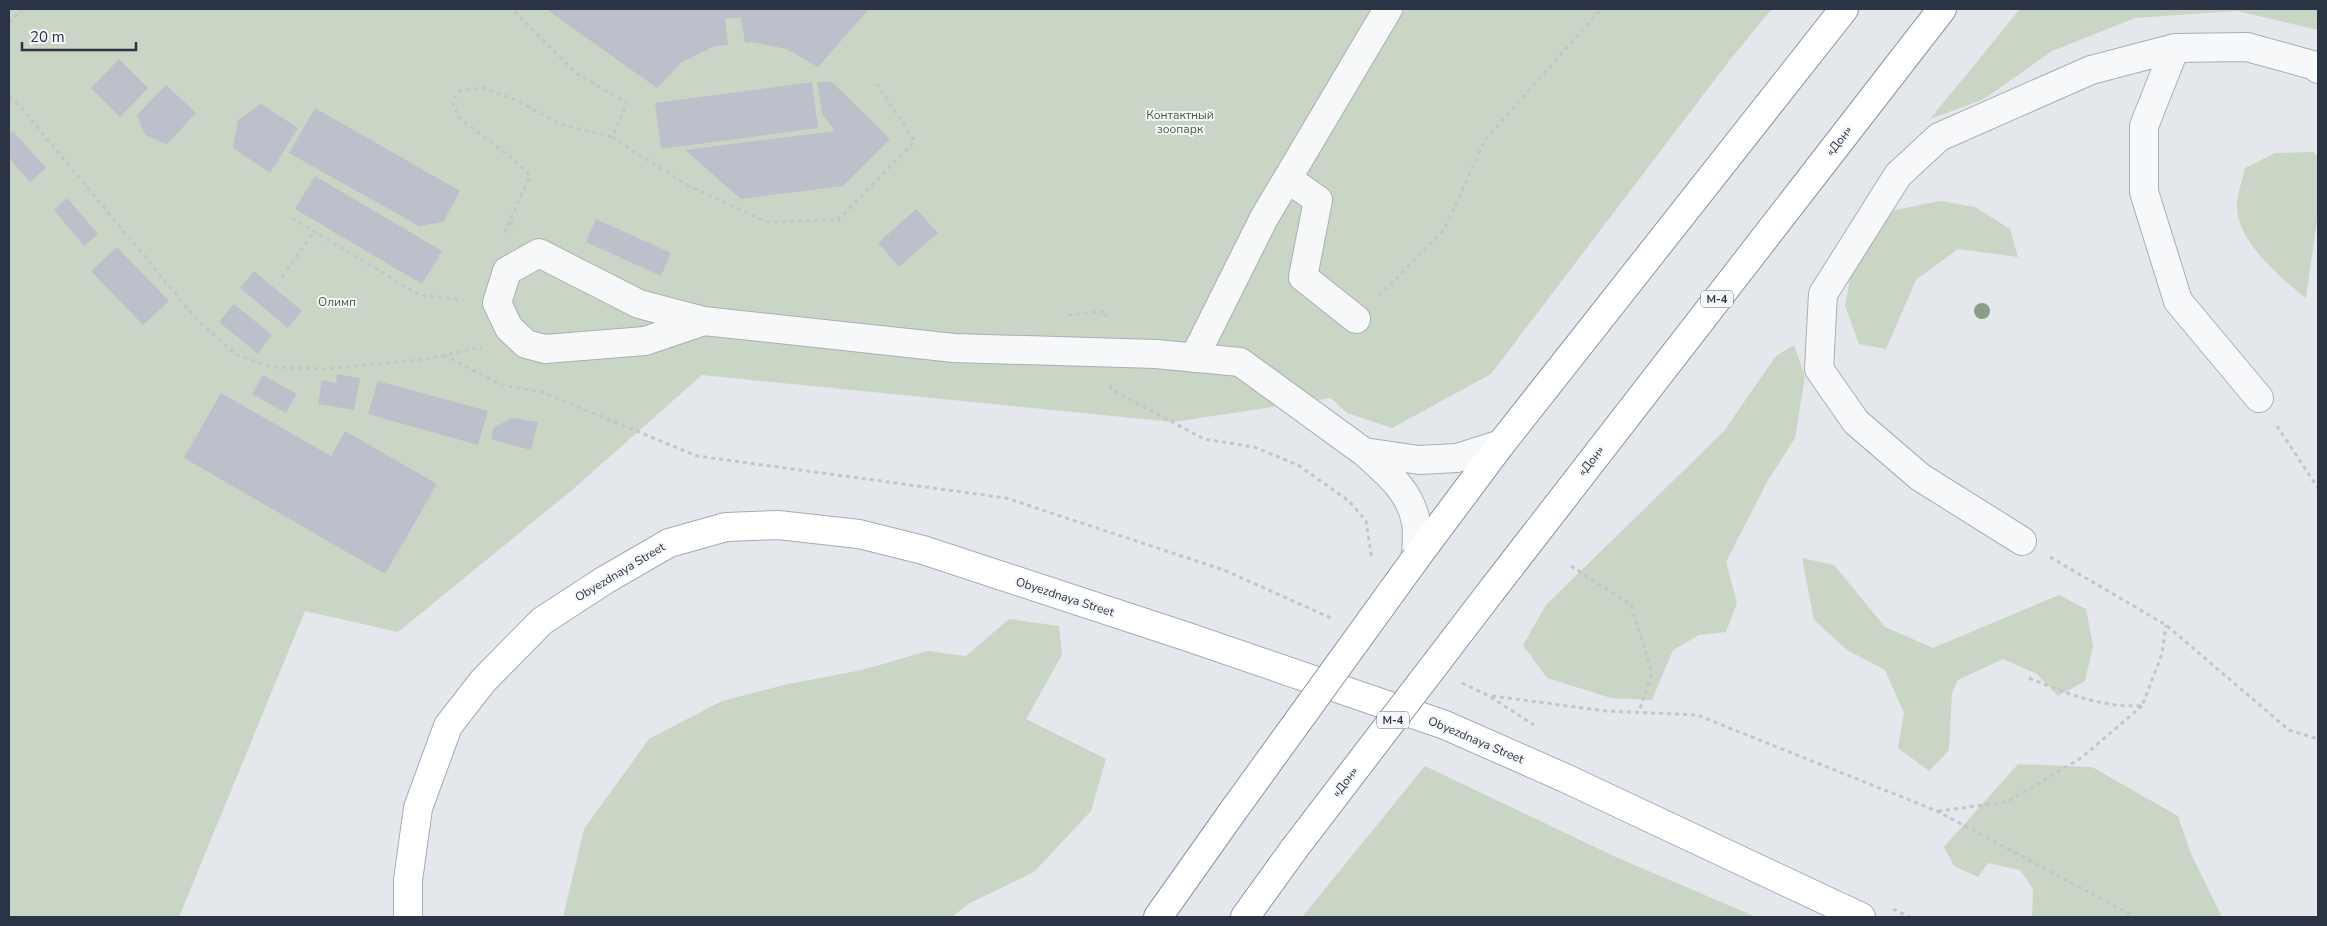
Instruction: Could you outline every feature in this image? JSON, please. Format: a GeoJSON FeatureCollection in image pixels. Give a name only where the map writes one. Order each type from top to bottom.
{"type":"FeatureCollection","features":[{"type":"Feature","properties":{"kind":"main road"},"geometry":{"type":"LineString","coordinates":[[1158,917],[1416,558],[1501,444],[1844,9]]}},
{"type":"Feature","properties":{"kind":"main road","name":"«Дон»"},"geometry":{"type":"LineString","coordinates":[[1245,917],[1294,849],[1492,590],[1942,9]]}},
{"type":"Feature","properties":{"kind":"main road","name":"Obyezdnaya Street"},"geometry":{"type":"LineString","coordinates":[[410,917],[408,880],[418,808],[448,726],[483,680],[542,621],[605,580],[669,543],[726,527],[778,526],[859,534],[922,550],[1188,637],[1445,725],[1574,782],[1861,917]]}},
{"type":"Feature","properties":{"kind":"main road"},"geometry":{"type":"LineString","coordinates":[[1146,917],[1189,872]]}},
{"type":"Feature","properties":{"kind":"lane"},"geometry":{"type":"LineString","coordinates":[[1194,358],[1264,218],[1388,9]]}},
{"type":"Feature","properties":{"kind":"lane"},"geometry":{"type":"LineString","coordinates":[[2022,541],[1920,477],[1856,422],[1819,368],[1823,294],[1898,175],[1939,136],[2091,70],[2175,48],[2247,47],[2316,66],[2318,69]]}},
{"type":"Feature","properties":{"kind":"lane"},"geometry":{"type":"LineString","coordinates":[[2175,48],[2144,126],[2144,192],[2178,301],[2259,398]]}},
{"type":"Feature","properties":{"kind":"lane"},"geometry":{"type":"LineString","coordinates":[[1288,179],[1318,200],[1303,276],[1356,319]]}},
{"type":"Feature","properties":{"kind":"lane"},"geometry":{"type":"LineString","coordinates":[[704,320],[645,341],[545,349],[526,344],[509,328],[497,303],[507,271],[539,253],[639,304],[704,320],[954,348],[1156,354],[1240,362],[1364,452],[1397,483],[1412,506],[1416,524],[1416,558]]}},
{"type":"Feature","properties":{"kind":"lane"},"geometry":{"type":"LineString","coordinates":[[1364,452],[1419,460],[1457,458],[1501,444]]}},
{"type":"Feature","properties":{"kind":"path"},"geometry":{"type":"LineString","coordinates":[[9,23],[22,9]]}},
{"type":"Feature","properties":{"kind":"path"},"geometry":{"type":"LineString","coordinates":[[512,9],[577,74],[627,103],[612,137]]}},
{"type":"Feature","properties":{"kind":"path"},"geometry":{"type":"LineString","coordinates":[[1356,319],[1444,230],[1485,140],[1601,9]]}},
{"type":"Feature","properties":{"kind":"path"},"geometry":{"type":"LineString","coordinates":[[501,240],[530,176],[513,159],[458,117],[452,101],[461,90],[484,88],[516,100],[560,124],[612,137],[687,184],[767,222],[838,220],[915,141],[877,84]]}},
{"type":"Feature","properties":{"kind":"path"},"geometry":{"type":"LineString","coordinates":[[9,97],[19,105],[199,322],[237,355],[272,367],[325,369],[444,356],[485,347],[482,338]]}},
{"type":"Feature","properties":{"kind":"path"},"geometry":{"type":"LineString","coordinates":[[292,218],[418,295],[471,301]]}},
{"type":"Feature","properties":{"kind":"path"},"geometry":{"type":"LineString","coordinates":[[282,277],[314,232]]}},
{"type":"Feature","properties":{"kind":"path"},"geometry":{"type":"LineString","coordinates":[[444,356],[501,385],[542,392],[697,456]]}},
{"type":"Feature","properties":{"kind":"path"},"geometry":{"type":"LineString","coordinates":[[2259,398],[2318,488]]}},
{"type":"Feature","properties":{"kind":"path"},"geometry":{"type":"LineString","coordinates":[[2022,541],[2166,625],[2289,730],[2318,739]]}},
{"type":"Feature","properties":{"kind":"path"},"geometry":{"type":"LineString","coordinates":[[1571,566],[1631,605],[1652,673],[1639,712]]}},
{"type":"Feature","properties":{"kind":"path"},"geometry":{"type":"LineString","coordinates":[[1937,811],[2007,802],[2081,758],[2142,706],[2162,654],[2166,625]]}},
{"type":"Feature","properties":{"kind":"path"},"geometry":{"type":"LineString","coordinates":[[2029,678],[2078,698],[2116,706],[2142,706]]}},
{"type":"Feature","properties":{"kind":"path"},"geometry":{"type":"LineString","coordinates":[[1489,696],[1606,710],[1697,715],[1937,811],[2135,917]]}},
{"type":"Feature","properties":{"kind":"green space","name":"Олимп"},"geometry":{"type":"Polygon","coordinates":[[[9,9],[1772,9],[1729,61],[1491,374],[1392,428],[1347,413],[1331,398],[1173,422],[702,375],[571,491],[398,632],[305,611],[179,917],[9,917],[9,9]]]}},
{"type":"Feature","properties":{"kind":"green space"},"geometry":{"type":"Polygon","coordinates":[[[2020,9],[2318,9],[2318,30],[2237,11],[2135,18],[2052,51],[1984,99],[1930,119],[2020,9]]]}},
{"type":"Feature","properties":{"kind":"green space"},"geometry":{"type":"Polygon","coordinates":[[[2313,152],[2318,157],[2318,213],[2306,298],[2272,268],[2251,244],[2238,216],[2237,202],[2245,168],[2275,153],[2313,152]]]}},
{"type":"Feature","properties":{"kind":"green space"},"geometry":{"type":"Polygon","coordinates":[[[1940,201],[1975,207],[2010,229],[2018,257],[1958,249],[1916,280],[1886,349],[1859,344],[1845,306],[1853,263],[1866,232],[1895,210],[1940,201]]]}},
{"type":"Feature","properties":{"kind":"green space"},"geometry":{"type":"Polygon","coordinates":[[[1794,345],[1805,376],[1795,438],[1767,482],[1726,562],[1737,603],[1726,632],[1699,635],[1673,650],[1652,700],[1611,698],[1547,678],[1523,645],[1546,605],[1724,431],[1776,356],[1794,345]]]}},
{"type":"Feature","properties":{"kind":"green space"},"geometry":{"type":"Polygon","coordinates":[[[1802,558],[1834,565],[1885,627],[1933,648],[2059,595],[2086,609],[2093,646],[2085,681],[2058,696],[2037,674],[2003,659],[1958,680],[1952,693],[1949,750],[1929,771],[1898,748],[1904,713],[1885,670],[1847,650],[1814,620],[1802,558]]]}},
{"type":"Feature","properties":{"kind":"green space"},"geometry":{"type":"Polygon","coordinates":[[[1009,619],[1059,626],[1062,655],[1026,719],[1106,759],[1091,811],[1034,872],[968,904],[952,917],[563,917],[584,829],[649,739],[722,701],[788,684],[862,670],[928,651],[966,656],[1009,619]]]}},
{"type":"Feature","properties":{"kind":"green space"},"geometry":{"type":"Polygon","coordinates":[[[2018,764],[2092,767],[2178,816],[2191,854],[2222,917],[2032,917],[2033,889],[2020,870],[1988,863],[1978,877],[1954,866],[1944,847],[2018,764]]]}},
{"type":"Feature","properties":{"kind":"green space"},"geometry":{"type":"Polygon","coordinates":[[[1425,766],[1618,858],[1756,917],[1302,917],[1425,766]]]}},
{"type":"Feature","properties":{"kind":"building"},"geometry":{"type":"Polygon","coordinates":[[[546,9],[869,9],[818,67],[787,49],[751,42],[745,43],[741,17],[725,19],[728,45],[715,46],[682,62],[657,88],[546,9]]]}},
{"type":"Feature","properties":{"kind":"building"},"geometry":{"type":"Polygon","coordinates":[[[119,59],[148,88],[120,117],[91,88],[119,59]]]}},
{"type":"Feature","properties":{"kind":"building"},"geometry":{"type":"Polygon","coordinates":[[[812,82],[818,128],[661,149],[655,103],[812,82]]]}},
{"type":"Feature","properties":{"kind":"building"},"geometry":{"type":"Polygon","coordinates":[[[817,82],[832,82],[890,139],[843,186],[741,199],[685,150],[835,131],[822,114],[817,82]]]}},
{"type":"Feature","properties":{"kind":"building"},"geometry":{"type":"Polygon","coordinates":[[[166,85],[196,113],[167,144],[145,135],[137,115],[166,85]]]}},
{"type":"Feature","properties":{"kind":"building"},"geometry":{"type":"Polygon","coordinates":[[[261,104],[298,128],[270,173],[233,148],[238,120],[261,104]]]}},
{"type":"Feature","properties":{"kind":"building"},"geometry":{"type":"Polygon","coordinates":[[[315,108],[460,191],[443,222],[419,226],[289,153],[315,108]]]}},
{"type":"Feature","properties":{"kind":"building"},"geometry":{"type":"Polygon","coordinates":[[[13,131],[46,168],[30,182],[9,158],[9,134],[13,131]]]}},
{"type":"Feature","properties":{"kind":"building"},"geometry":{"type":"Polygon","coordinates":[[[315,176],[442,251],[422,284],[295,209],[315,176]]]}},
{"type":"Feature","properties":{"kind":"building"},"geometry":{"type":"Polygon","coordinates":[[[67,198],[98,234],[84,246],[54,210],[67,198]]]}},
{"type":"Feature","properties":{"kind":"building"},"geometry":{"type":"Polygon","coordinates":[[[916,209],[938,233],[899,267],[878,243],[916,209]]]}},
{"type":"Feature","properties":{"kind":"building"},"geometry":{"type":"Polygon","coordinates":[[[596,219],[671,253],[661,276],[586,242],[596,219]]]}},
{"type":"Feature","properties":{"kind":"building"},"geometry":{"type":"Polygon","coordinates":[[[117,247],[169,301],[143,325],[91,271],[117,247]]]}},
{"type":"Feature","properties":{"kind":"building","name":"Олимп"},"geometry":{"type":"Polygon","coordinates":[[[254,271],[302,311],[288,328],[240,288],[254,271]]]}},
{"type":"Feature","properties":{"kind":"building"},"geometry":{"type":"Polygon","coordinates":[[[234,304],[272,335],[258,354],[219,322],[234,304]]]}},
{"type":"Feature","properties":{"kind":"building"},"geometry":{"type":"Polygon","coordinates":[[[337,374],[360,378],[354,410],[318,404],[322,380],[336,383],[337,374]]]}},
{"type":"Feature","properties":{"kind":"building"},"geometry":{"type":"Polygon","coordinates":[[[263,375],[297,394],[286,413],[252,394],[263,375]]]}},
{"type":"Feature","properties":{"kind":"building"},"geometry":{"type":"Polygon","coordinates":[[[378,381],[488,411],[478,445],[368,414],[378,381]]]}},
{"type":"Feature","properties":{"kind":"building"},"geometry":{"type":"Polygon","coordinates":[[[221,393],[331,456],[345,431],[437,484],[385,574],[184,458],[221,393]]]}},
{"type":"Feature","properties":{"kind":"building"},"geometry":{"type":"Polygon","coordinates":[[[513,418],[538,422],[531,450],[491,439],[494,427],[513,418]]]}},
{"type":"Feature","properties":{"kind":"park label","name":"Контактный зоопарк"},"geometry":{"type":"Point","coordinates":[1180,122]}}]}
